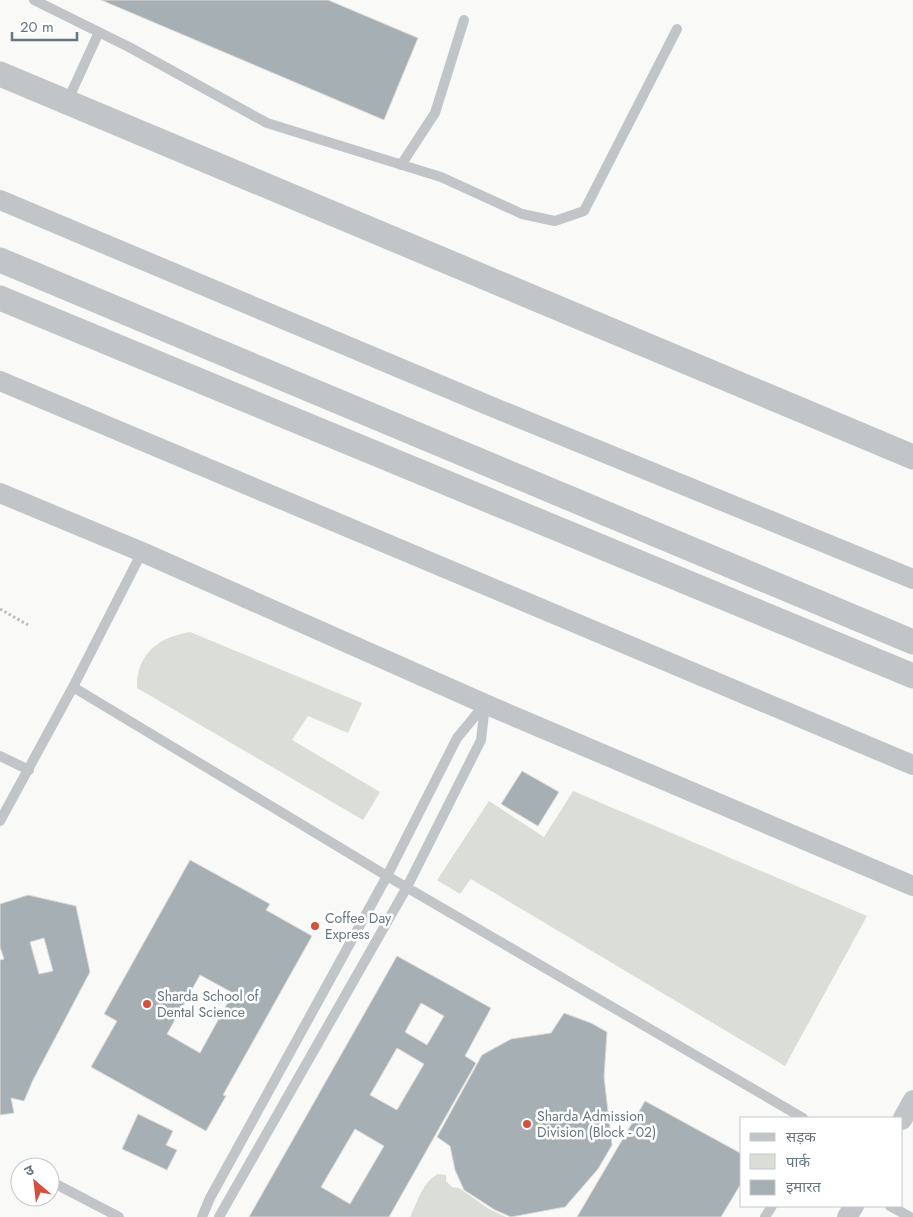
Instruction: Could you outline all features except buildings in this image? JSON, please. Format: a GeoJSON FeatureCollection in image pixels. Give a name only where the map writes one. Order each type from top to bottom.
{"type":"FeatureCollection","features":[{"type":"Feature","properties":{"kind":"street"},"geometry":{"type":"LineString","coordinates":[[0,74],[913,457]]}},
{"type":"Feature","properties":{"kind":"street"},"geometry":{"type":"LineString","coordinates":[[0,200],[481,402],[913,579]]}},
{"type":"Feature","properties":{"kind":"street"},"geometry":{"type":"LineString","coordinates":[[0,260],[913,642]]}},
{"type":"Feature","properties":{"kind":"street"},"geometry":{"type":"LineString","coordinates":[[0,298],[913,676]]}},
{"type":"Feature","properties":{"kind":"street"},"geometry":{"type":"LineString","coordinates":[[0,381],[913,764]]}},
{"type":"Feature","properties":{"kind":"street"},"geometry":{"type":"LineString","coordinates":[[0,493],[142,552],[485,704],[913,886]]}},
{"type":"Feature","properties":{"kind":"street"},"geometry":{"type":"LineString","coordinates":[[903,1118],[913,1100]]}},
{"type":"Feature","properties":{"kind":"lane"},"geometry":{"type":"LineString","coordinates":[[34,0],[99,32],[266,123],[441,178],[522,214],[555,221],[584,211],[677,29]]}},
{"type":"Feature","properties":{"kind":"lane"},"geometry":{"type":"LineString","coordinates":[[401,165],[435,113],[464,20]]}},
{"type":"Feature","properties":{"kind":"lane"},"geometry":{"type":"LineString","coordinates":[[66,102],[99,32]]}},
{"type":"Feature","properties":{"kind":"lane"},"geometry":{"type":"LineString","coordinates":[[0,821],[73,687],[142,552]]}},
{"type":"Feature","properties":{"kind":"lane"},"geometry":{"type":"LineString","coordinates":[[73,687],[388,876],[801,1117]]}},
{"type":"Feature","properties":{"kind":"lane"},"geometry":{"type":"LineString","coordinates":[[202,1217],[215,1189],[388,876],[457,738],[485,704]]}},
{"type":"Feature","properties":{"kind":"lane"},"geometry":{"type":"LineString","coordinates":[[219,1217],[407,887],[482,740],[485,704]]}},
{"type":"Feature","properties":{"kind":"lane"},"geometry":{"type":"LineString","coordinates":[[0,756],[29,770]]}},
{"type":"Feature","properties":{"kind":"lane"},"geometry":{"type":"LineString","coordinates":[[60,1187],[119,1217]]}},
{"type":"Feature","properties":{"kind":"lane"},"geometry":{"type":"LineString","coordinates":[[892,1207],[910,1217]]}},
{"type":"Feature","properties":{"kind":"path"},"geometry":{"type":"LineString","coordinates":[[0,609],[28,624]]}},
{"type":"Feature","properties":{"kind":"green space"},"geometry":{"type":"Polygon","coordinates":[[[190,632],[362,703],[348,733],[308,716],[292,740],[380,792],[363,820],[137,688],[140,666],[152,649],[168,638],[190,632]]]}},
{"type":"Feature","properties":{"kind":"green space"},"geometry":{"type":"Polygon","coordinates":[[[573,791],[867,916],[785,1066],[471,879],[460,894],[437,880],[489,801],[544,837],[573,791]]]}},
{"type":"Feature","properties":{"kind":"green space"},"geometry":{"type":"Polygon","coordinates":[[[438,1174],[446,1175],[446,1181],[452,1187],[459,1188],[489,1209],[506,1217],[410,1217],[424,1187],[438,1174]]]}},
{"type":"Feature","properties":{"kind":"place","name":"Coffee Day Express"},"geometry":{"type":"Point","coordinates":[315,926]}},
{"type":"Feature","properties":{"kind":"place","name":"Sharda School of Dental Science"},"geometry":{"type":"Point","coordinates":[147,1004]}},
{"type":"Feature","properties":{"kind":"place","name":"Sharda Admission Division (Block - 02)"},"geometry":{"type":"Point","coordinates":[527,1124]}}]}
